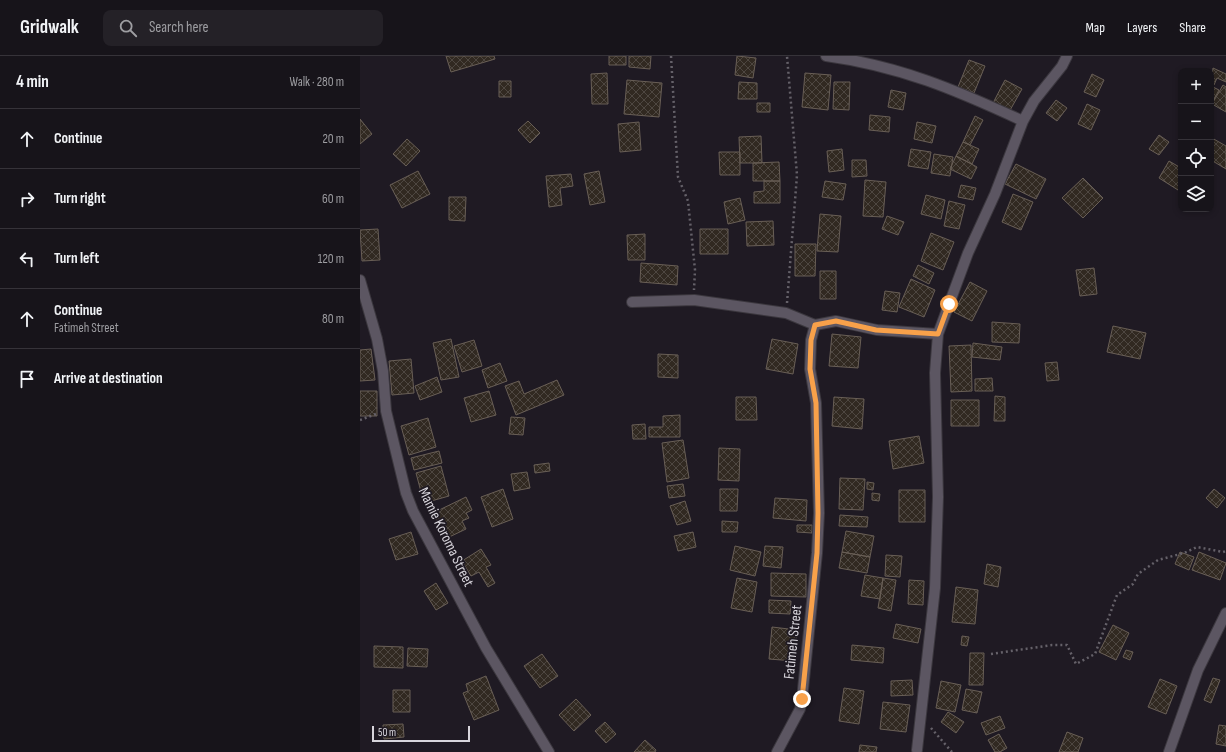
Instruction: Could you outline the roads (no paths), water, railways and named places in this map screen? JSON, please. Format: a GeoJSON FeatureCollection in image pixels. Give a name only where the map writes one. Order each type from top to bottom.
{"type":"FeatureCollection","features":[{"type":"Feature","properties":{"kind":"street"},"geometry":{"type":"LineString","coordinates":[[826,56],[876,64],[915,75],[958,91],[1024,121]]}},
{"type":"Feature","properties":{"kind":"street"},"geometry":{"type":"LineString","coordinates":[[918,750],[935,588],[938,489],[935,373],[938,334],[968,253],[995,194],[1024,121],[1034,101],[1062,66],[1067,56]]}},
{"type":"Feature","properties":{"kind":"street","name":"Mamie Koroma Street"},"geometry":{"type":"LineString","coordinates":[[360,280],[383,371],[386,411],[406,493],[413,511],[486,648],[548,752]]}},
{"type":"Feature","properties":{"kind":"street"},"geometry":{"type":"LineString","coordinates":[[632,302],[694,300],[786,313],[815,325],[836,321],[876,330],[938,334]]}},
{"type":"Feature","properties":{"kind":"street","name":"Fatimeh Street"},"geometry":{"type":"LineString","coordinates":[[777,752],[800,709],[817,553],[818,442],[816,403],[810,369],[811,340],[815,325]]}},
{"type":"Feature","properties":{"kind":"street"},"geometry":{"type":"LineString","coordinates":[[1170,752],[1198,670],[1226,613]]}}]}
